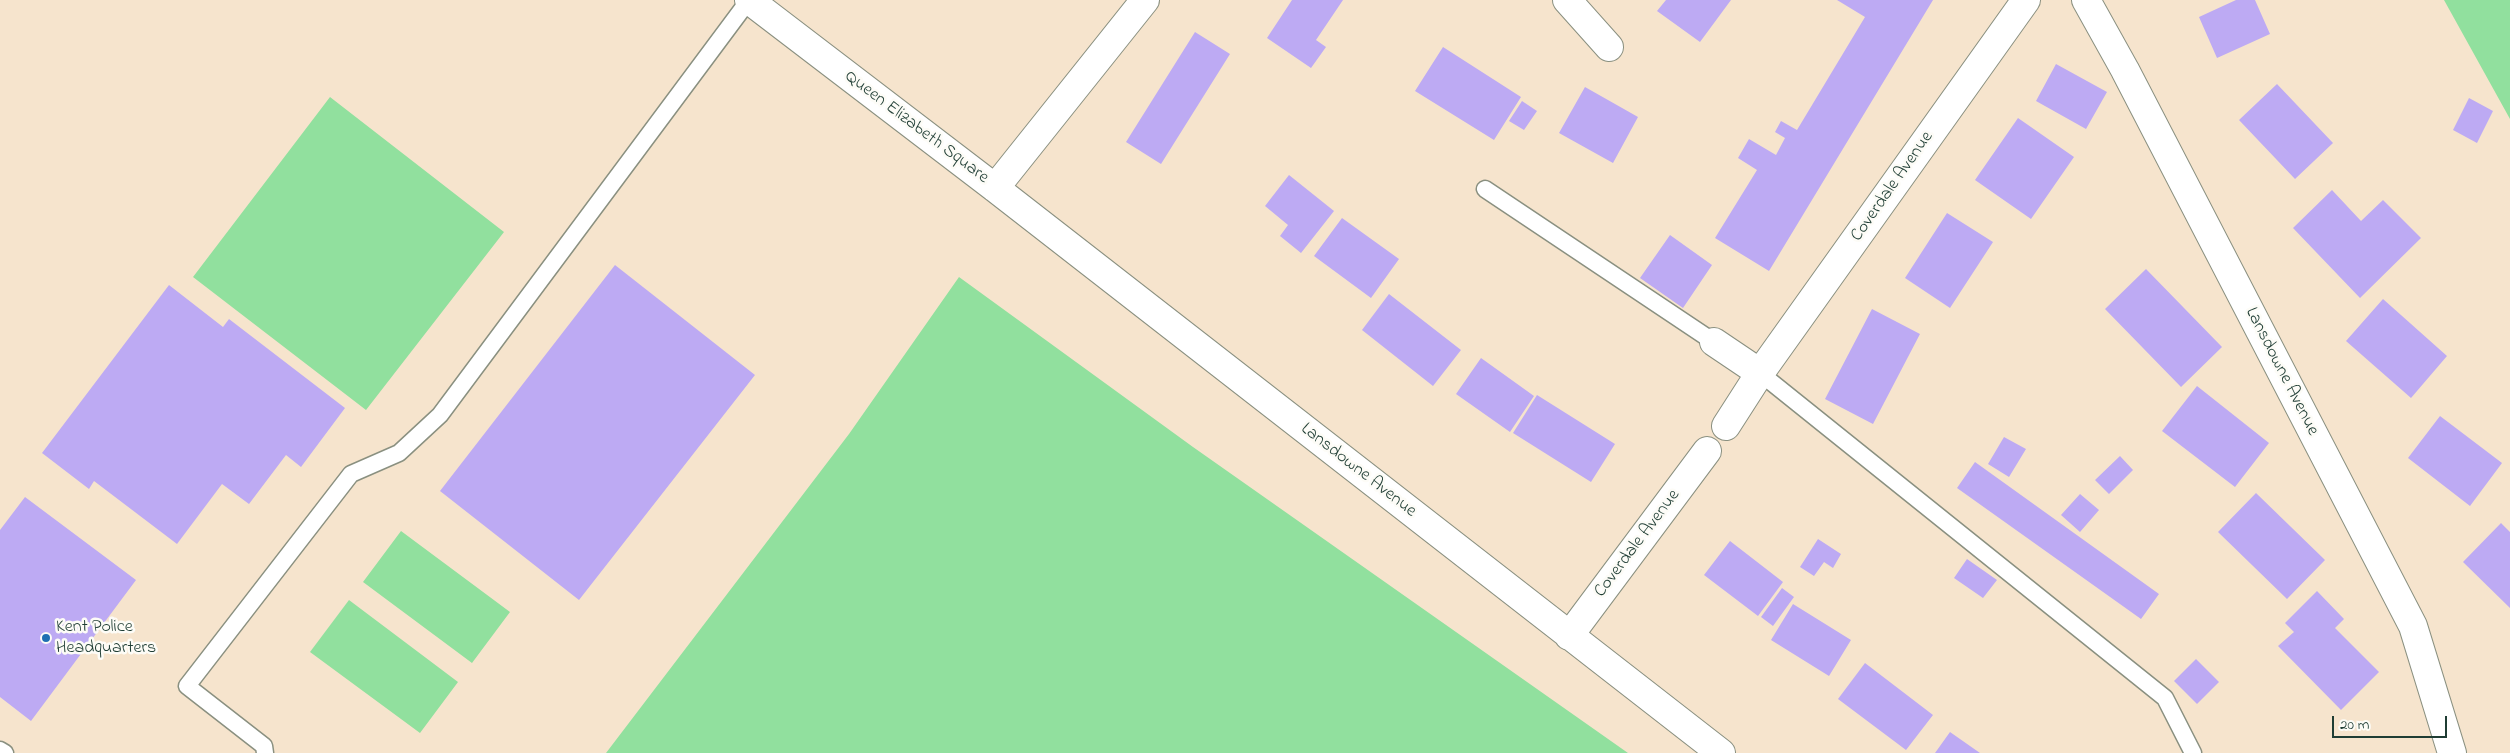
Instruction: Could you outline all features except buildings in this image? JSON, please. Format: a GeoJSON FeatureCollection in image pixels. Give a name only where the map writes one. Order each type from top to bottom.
{"type":"FeatureCollection","features":[{"type":"Feature","properties":{"kind":"street","name":"Queen Elizabeth Square"},"geometry":{"type":"LineString","coordinates":[[749,0],[995,188],[1138,3]]}},
{"type":"Feature","properties":{"kind":"street"},"geometry":{"type":"LineString","coordinates":[[1567,0],[1609,47]]}},
{"type":"Feature","properties":{"kind":"street","name":"Coverdale Avenue"},"geometry":{"type":"LineString","coordinates":[[1726,426],[1760,373],[2026,0]]}},
{"type":"Feature","properties":{"kind":"street","name":"Lansdowne Avenue"},"geometry":{"type":"LineString","coordinates":[[2086,0],[2125,70],[2413,626],[2452,753]]}},
{"type":"Feature","properties":{"kind":"street","name":"Lansdowne Avenue"},"geometry":{"type":"LineString","coordinates":[[995,188],[1721,753]]}},
{"type":"Feature","properties":{"kind":"street"},"geometry":{"type":"LineString","coordinates":[[1714,342],[1760,373]]}},
{"type":"Feature","properties":{"kind":"street","name":"Coverdale Avenue"},"geometry":{"type":"LineString","coordinates":[[1569,636],[1707,451]]}},
{"type":"Feature","properties":{"kind":"lane"},"geometry":{"type":"LineString","coordinates":[[265,753],[264,746],[187,686],[351,474],[399,453],[440,415],[749,0]]}},
{"type":"Feature","properties":{"kind":"lane"},"geometry":{"type":"LineString","coordinates":[[1485,189],[1714,342]]}},
{"type":"Feature","properties":{"kind":"lane"},"geometry":{"type":"LineString","coordinates":[[1760,373],[2165,698],[2194,753]]}},
{"type":"Feature","properties":{"kind":"lane"},"geometry":{"type":"LineString","coordinates":[[0,750],[5,753]]}},
{"type":"Feature","properties":{"kind":"green space"},"geometry":{"type":"Polygon","coordinates":[[[2444,0],[2510,0],[2510,119],[2444,0]]]}},
{"type":"Feature","properties":{"kind":"green space"},"geometry":{"type":"Polygon","coordinates":[[[330,97],[504,232],[366,410],[193,277],[330,97]]]}},
{"type":"Feature","properties":{"kind":"green space"},"geometry":{"type":"Polygon","coordinates":[[[959,277],[1193,447],[1628,753],[606,753],[849,434],[959,277]]]}},
{"type":"Feature","properties":{"kind":"green space"},"geometry":{"type":"Polygon","coordinates":[[[401,531],[510,612],[472,663],[363,582],[401,531]]]}},
{"type":"Feature","properties":{"kind":"green space"},"geometry":{"type":"Polygon","coordinates":[[[349,600],[458,682],[420,733],[310,652],[349,600]]]}},
{"type":"Feature","properties":{"kind":"place","name":"Kent Police Headquarters"},"geometry":{"type":"Point","coordinates":[46,638]}}]}
